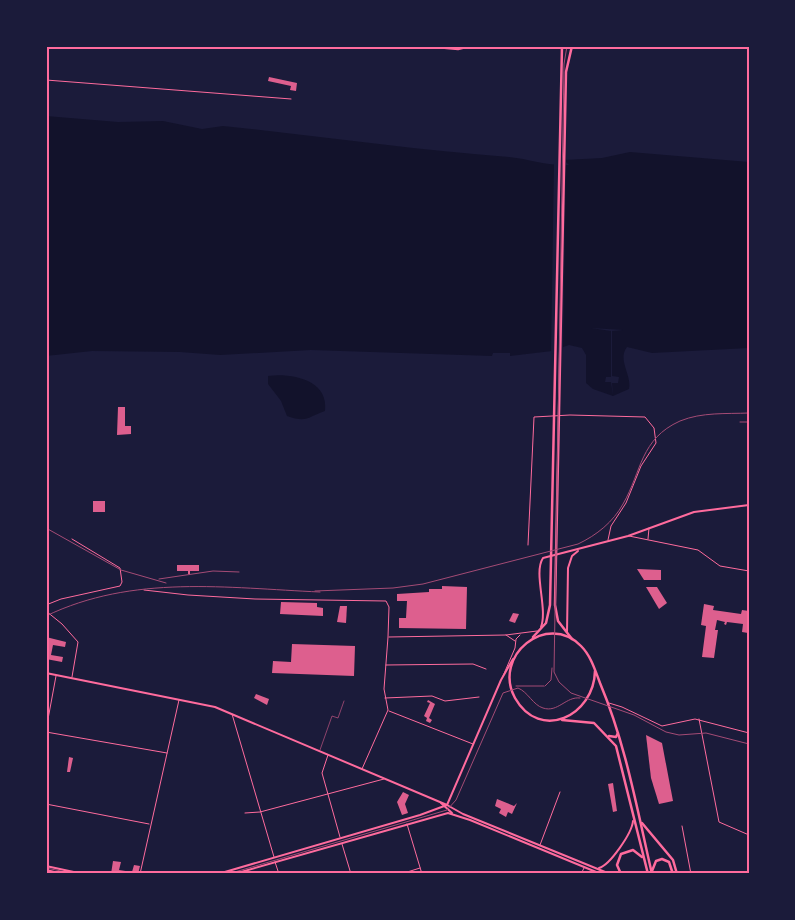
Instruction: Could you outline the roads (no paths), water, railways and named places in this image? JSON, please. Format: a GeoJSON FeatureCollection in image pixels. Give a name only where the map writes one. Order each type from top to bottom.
{"type":"FeatureCollection","features":[{"type":"Feature","properties":{"kind":"main road"},"geometry":{"type":"LineString","coordinates":[[425,46],[450,49],[470,46]]}},
{"type":"Feature","properties":{"kind":"main road"},"geometry":{"type":"LineString","coordinates":[[562,46],[550,605],[548,617],[540,630],[521,647],[514,658],[510,670],[510,686],[521,706],[530,714],[540,718],[594,723],[608,736],[618,751],[633,822],[650,873]]}},
{"type":"Feature","properties":{"kind":"main road"},"geometry":{"type":"LineString","coordinates":[[572,46],[566,72],[555,605],[558,621],[572,639],[586,652],[596,671],[608,703],[626,754],[650,873]]}},
{"type":"Feature","properties":{"kind":"main road"},"geometry":{"type":"LineString","coordinates":[[533,638],[555,635],[572,639]]}},
{"type":"Feature","properties":{"kind":"main road"},"geometry":{"type":"LineString","coordinates":[[561,720],[580,709],[588,700],[594,686],[596,671]]}},
{"type":"Feature","properties":{"kind":"main road"},"geometry":{"type":"LineString","coordinates":[[608,736],[614,738],[618,733]]}},
{"type":"Feature","properties":{"kind":"main road"},"geometry":{"type":"LineString","coordinates":[[640,818],[644,827],[673,860],[677,874]]}},
{"type":"Feature","properties":{"kind":"main road"},"geometry":{"type":"LineString","coordinates":[[620,874],[617,861],[625,852],[636,851],[644,858]]}},
{"type":"Feature","properties":{"kind":"main road"},"geometry":{"type":"LineString","coordinates":[[650,873],[656,861],[662,859],[669,862],[673,874]]}},
{"type":"Feature","properties":{"kind":"street"},"geometry":{"type":"LineString","coordinates":[[46,80],[203,94],[291,99]]}},
{"type":"Feature","properties":{"kind":"street"},"geometry":{"type":"LineString","coordinates":[[528,545],[534,417],[570,415],[645,417],[654,428],[656,443],[641,466],[626,503],[611,526],[608,540]]}},
{"type":"Feature","properties":{"kind":"street"},"geometry":{"type":"LineString","coordinates":[[388,637],[506,635],[524,634],[540,630],[544,616],[540,563],[546,557],[628,536],[694,512],[749,504]]}},
{"type":"Feature","properties":{"kind":"street"},"geometry":{"type":"LineString","coordinates":[[648,540],[650,528]]}},
{"type":"Feature","properties":{"kind":"street"},"geometry":{"type":"LineString","coordinates":[[628,536],[698,550],[720,566],[749,571]]}},
{"type":"Feature","properties":{"kind":"street"},"geometry":{"type":"LineString","coordinates":[[46,605],[61,599],[120,586],[122,582],[120,568],[72,539]]}},
{"type":"Feature","properties":{"kind":"street"},"geometry":{"type":"LineString","coordinates":[[568,634],[568,568],[572,556],[580,549]]}},
{"type":"Feature","properties":{"kind":"street"},"geometry":{"type":"LineString","coordinates":[[568,552],[572,556]]}},
{"type":"Feature","properties":{"kind":"street"},"geometry":{"type":"LineString","coordinates":[[144,590],[255,599],[386,600],[389,607],[385,698],[388,710],[362,769]]}},
{"type":"Feature","properties":{"kind":"street"},"geometry":{"type":"LineString","coordinates":[[46,611],[72,634],[78,642],[72,678]]}},
{"type":"Feature","properties":{"kind":"street"},"geometry":{"type":"LineString","coordinates":[[515,641],[524,634]]}},
{"type":"Feature","properties":{"kind":"street"},"geometry":{"type":"LineString","coordinates":[[506,635],[515,641]]}},
{"type":"Feature","properties":{"kind":"street"},"geometry":{"type":"LineString","coordinates":[[234,874],[311,852],[341,840],[447,805],[502,680],[515,648],[515,641]]}},
{"type":"Feature","properties":{"kind":"street"},"geometry":{"type":"LineString","coordinates":[[502,680],[514,658]]}},
{"type":"Feature","properties":{"kind":"street"},"geometry":{"type":"LineString","coordinates":[[386,665],[473,664],[486,670]]}},
{"type":"Feature","properties":{"kind":"street"},"geometry":{"type":"LineString","coordinates":[[46,673],[209,705],[441,802],[463,814],[610,874]]}},
{"type":"Feature","properties":{"kind":"street"},"geometry":{"type":"LineString","coordinates":[[56,675],[46,731],[168,754]]}},
{"type":"Feature","properties":{"kind":"street"},"geometry":{"type":"LineString","coordinates":[[385,698],[432,696],[445,701],[479,697]]}},
{"type":"Feature","properties":{"kind":"street"},"geometry":{"type":"LineString","coordinates":[[140,874],[150,824],[155,815],[179,699]]}},
{"type":"Feature","properties":{"kind":"street"},"geometry":{"type":"LineString","coordinates":[[608,703],[616,704],[662,726],[686,719],[699,719],[749,733]]}},
{"type":"Feature","properties":{"kind":"street"},"geometry":{"type":"LineString","coordinates":[[388,710],[474,744]]}},
{"type":"Feature","properties":{"kind":"street"},"geometry":{"type":"LineString","coordinates":[[232,714],[279,874]]}},
{"type":"Feature","properties":{"kind":"street"},"geometry":{"type":"LineString","coordinates":[[699,719],[719,822],[749,835]]}},
{"type":"Feature","properties":{"kind":"street"},"geometry":{"type":"LineString","coordinates":[[328,755],[322,770],[351,874]]}},
{"type":"Feature","properties":{"kind":"street"},"geometry":{"type":"LineString","coordinates":[[246,813],[260,812],[385,779]]}},
{"type":"Feature","properties":{"kind":"street"},"geometry":{"type":"LineString","coordinates":[[540,845],[560,792]]}},
{"type":"Feature","properties":{"kind":"street"},"geometry":{"type":"LineString","coordinates":[[441,802],[452,814]]}},
{"type":"Feature","properties":{"kind":"street"},"geometry":{"type":"LineString","coordinates":[[46,804],[150,824]]}},
{"type":"Feature","properties":{"kind":"street"},"geometry":{"type":"LineString","coordinates":[[447,805],[452,814]]}},
{"type":"Feature","properties":{"kind":"street"},"geometry":{"type":"LineString","coordinates":[[218,874],[310,847],[386,830],[446,813],[601,874]]}},
{"type":"Feature","properties":{"kind":"street"},"geometry":{"type":"LineString","coordinates":[[420,815],[422,820]]}},
{"type":"Feature","properties":{"kind":"street"},"geometry":{"type":"LineString","coordinates":[[406,819],[422,874]]}},
{"type":"Feature","properties":{"kind":"street"},"geometry":{"type":"LineString","coordinates":[[597,869],[607,863],[632,830],[633,822]]}},
{"type":"Feature","properties":{"kind":"street"},"geometry":{"type":"LineString","coordinates":[[385,825],[386,830]]}},
{"type":"Feature","properties":{"kind":"street"},"geometry":{"type":"LineString","coordinates":[[682,826],[691,874]]}},
{"type":"Feature","properties":{"kind":"street"},"geometry":{"type":"LineString","coordinates":[[310,847],[311,852]]}},
{"type":"Feature","properties":{"kind":"street"},"geometry":{"type":"LineString","coordinates":[[46,866],[83,874]]}},
{"type":"Feature","properties":{"kind":"street"},"geometry":{"type":"LineString","coordinates":[[50,867],[48,871],[63,874]]}},
{"type":"Feature","properties":{"kind":"street"},"geometry":{"type":"LineString","coordinates":[[581,874],[584,867]]}},
{"type":"Feature","properties":{"kind":"street"},"geometry":{"type":"LineString","coordinates":[[401,874],[420,868]]}},
{"type":"Feature","properties":{"kind":"lane"},"geometry":{"type":"LineString","coordinates":[[319,751],[332,716],[338,718],[344,701]]}},
{"type":"Feature","properties":{"kind":"tram line"},"geometry":{"type":"LineString","coordinates":[[567,46],[564,64],[554,672],[559,682],[571,693],[634,715],[666,732],[679,735],[706,733],[749,744]]}},
{"type":"Feature","properties":{"kind":"tram line"},"geometry":{"type":"LineString","coordinates":[[545,686],[551,680],[552,668]]}},
{"type":"Feature","properties":{"kind":"tram line"},"geometry":{"type":"LineString","coordinates":[[516,686],[544,686]]}},
{"type":"Feature","properties":{"kind":"tram line"},"geometry":{"type":"LineString","coordinates":[[228,874],[447,810],[456,800],[503,693],[518,688],[525,692],[539,706],[548,709],[558,707],[570,699],[580,698]]}},
{"type":"Feature","properties":{"kind":"tram line"},"geometry":{"type":"LineString","coordinates":[[46,868],[76,874]]}},
{"type":"Feature","properties":{"kind":"railway"},"geometry":{"type":"LineString","coordinates":[[315,591],[393,588],[423,584],[578,544],[598,532],[614,517],[629,492],[649,446],[667,428],[680,421],[697,416],[749,413]]}},
{"type":"Feature","properties":{"kind":"railway"},"geometry":{"type":"LineString","coordinates":[[740,422],[749,422]]}},
{"type":"Feature","properties":{"kind":"railway"},"geometry":{"type":"LineString","coordinates":[[46,528],[121,570],[166,583]]}},
{"type":"Feature","properties":{"kind":"railway"},"geometry":{"type":"LineString","coordinates":[[159,579],[213,571],[239,572]]}},
{"type":"Feature","properties":{"kind":"railway"},"geometry":{"type":"LineString","coordinates":[[46,616],[79,603],[112,594],[146,589],[215,587],[320,592]]}}]}
